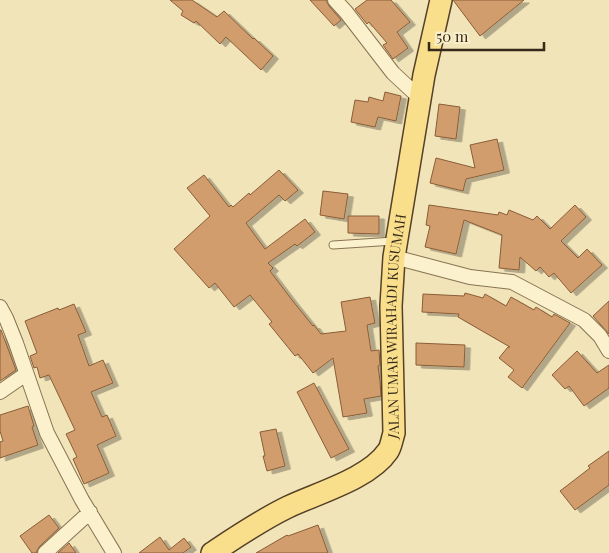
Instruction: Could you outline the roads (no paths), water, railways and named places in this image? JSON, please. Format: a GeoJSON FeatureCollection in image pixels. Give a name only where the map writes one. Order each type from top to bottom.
{"type":"FeatureCollection","features":[{"type":"Feature","properties":{"kind":"main road","name":"JALAN UMAR WIRAHADI KUSUMAH"},"geometry":{"type":"LineString","coordinates":[[212,553],[287,507],[362,473],[377,463],[389,451],[394,433],[391,306],[395,249],[424,75],[441,0]]}},
{"type":"Feature","properties":{"kind":"street"},"geometry":{"type":"LineString","coordinates":[[335,0],[392,73],[421,99]]}},
{"type":"Feature","properties":{"kind":"street"},"geometry":{"type":"LineString","coordinates":[[395,249],[470,277],[512,282],[584,320],[600,336],[609,351]]}},
{"type":"Feature","properties":{"kind":"street"},"geometry":{"type":"LineString","coordinates":[[0,307],[16,343],[47,433],[82,500],[114,553]]}},
{"type":"Feature","properties":{"kind":"street"},"geometry":{"type":"LineString","coordinates":[[0,392],[26,374]]}},
{"type":"Feature","properties":{"kind":"street"},"geometry":{"type":"LineString","coordinates":[[44,553],[90,512]]}},
{"type":"Feature","properties":{"kind":"lane"},"geometry":{"type":"LineString","coordinates":[[333,245],[395,249]]}}]}
